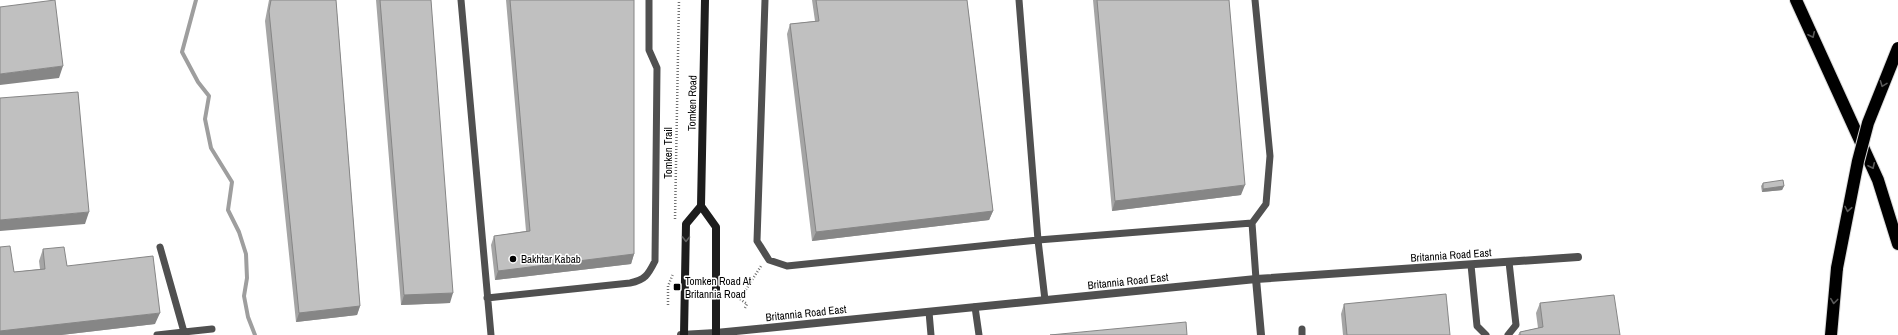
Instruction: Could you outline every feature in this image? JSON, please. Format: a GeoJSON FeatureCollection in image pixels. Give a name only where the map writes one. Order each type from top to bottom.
{"type":"FeatureCollection","features":[{"type":"Feature","properties":{"kind":"highway"},"geometry":{"type":"LineString","coordinates":[[1796,0],[1878,180],[1898,244]]}},
{"type":"Feature","properties":{"kind":"highway"},"geometry":{"type":"LineString","coordinates":[[1831,335],[1837,268],[1858,161],[1868,123],[1898,48]]}},
{"type":"Feature","properties":{"kind":"main road","name":"Tomken Road"},"geometry":{"type":"LineString","coordinates":[[701,206],[705,0]]}},
{"type":"Feature","properties":{"kind":"main road"},"geometry":{"type":"LineString","coordinates":[[683,335],[686,224],[701,206],[716,227],[716,334]]}},
{"type":"Feature","properties":{"kind":"street","name":"Britannia Road East"},"geometry":{"type":"LineString","coordinates":[[683,335],[716,334],[1256,279],[1578,257]]}},
{"type":"Feature","properties":{"kind":"street"},"geometry":{"type":"LineString","coordinates":[[1256,279],[1261,335]]}},
{"type":"Feature","properties":{"kind":"lane"},"geometry":{"type":"LineString","coordinates":[[461,0],[491,335]]}},
{"type":"Feature","properties":{"kind":"lane"},"geometry":{"type":"LineString","coordinates":[[487,298],[640,281],[649,273],[655,262],[657,68],[649,50],[649,0]]}},
{"type":"Feature","properties":{"kind":"lane"},"geometry":{"type":"LineString","coordinates":[[765,0],[757,241],[769,260],[787,266],[1038,240],[1252,223]]}},
{"type":"Feature","properties":{"kind":"lane"},"geometry":{"type":"LineString","coordinates":[[1019,0],[1038,240],[1045,300]]}},
{"type":"Feature","properties":{"kind":"lane"},"geometry":{"type":"LineString","coordinates":[[1255,0],[1270,156],[1266,204],[1252,223],[1256,279]]}},
{"type":"Feature","properties":{"kind":"lane"},"geometry":{"type":"LineString","coordinates":[[160,247],[184,332]]}},
{"type":"Feature","properties":{"kind":"lane"},"geometry":{"type":"LineString","coordinates":[[1508,335],[1516,325],[1509,262]]}},
{"type":"Feature","properties":{"kind":"lane"},"geometry":{"type":"LineString","coordinates":[[1470,265],[1477,326],[1486,335]]}},
{"type":"Feature","properties":{"kind":"lane"},"geometry":{"type":"LineString","coordinates":[[975,307],[979,335]]}},
{"type":"Feature","properties":{"kind":"lane"},"geometry":{"type":"LineString","coordinates":[[929,312],[931,335]]}},
{"type":"Feature","properties":{"kind":"lane"},"geometry":{"type":"LineString","coordinates":[[157,335],[212,329]]}},
{"type":"Feature","properties":{"kind":"path","name":"Tomken Trail"},"geometry":{"type":"LineString","coordinates":[[675,223],[679,0]]}},
{"type":"Feature","properties":{"kind":"path"},"geometry":{"type":"LineString","coordinates":[[745,308],[747,304],[740,299],[761,266],[769,260]]}},
{"type":"Feature","properties":{"kind":"path"},"geometry":{"type":"LineString","coordinates":[[668,305],[668,286],[675,271]]}},
{"type":"Feature","properties":{"kind":"building"},"geometry":{"type":"Polygon","coordinates":[[[55,0],[63,66],[0,74],[0,7],[55,0]]]}},
{"type":"Feature","properties":{"kind":"building"},"geometry":{"type":"Polygon","coordinates":[[[271,0],[336,0],[360,306],[299,313],[269,11],[271,0]]]}},
{"type":"Feature","properties":{"kind":"building"},"geometry":{"type":"Polygon","coordinates":[[[380,0],[431,0],[453,293],[404,295],[380,0]]]}},
{"type":"Feature","properties":{"kind":"building"},"geometry":{"type":"Polygon","coordinates":[[[510,0],[634,0],[634,254],[498,271],[494,236],[530,231],[510,0]]]}},
{"type":"Feature","properties":{"kind":"building"},"geometry":{"type":"Polygon","coordinates":[[[816,0],[967,0],[993,211],[816,232],[790,24],[819,21],[816,0]]]}},
{"type":"Feature","properties":{"kind":"building"},"geometry":{"type":"Polygon","coordinates":[[[1097,0],[1229,0],[1245,185],[1115,201],[1097,0]]]}},
{"type":"Feature","properties":{"kind":"building"},"geometry":{"type":"Polygon","coordinates":[[[78,92],[89,212],[0,220],[0,98],[78,92]]]}},
{"type":"Feature","properties":{"kind":"building"},"geometry":{"type":"Polygon","coordinates":[[[1783,180],[1784,186],[1763,189],[1763,183],[1783,180]]]}},
{"type":"Feature","properties":{"kind":"building"},"geometry":{"type":"Polygon","coordinates":[[[10,246],[14,272],[45,269],[43,249],[64,247],[67,266],[153,256],[160,313],[0,331],[0,247],[10,246]]]}},
{"type":"Feature","properties":{"kind":"building"},"geometry":{"type":"Polygon","coordinates":[[[1446,294],[1450,335],[1347,335],[1344,304],[1446,294]]]}},
{"type":"Feature","properties":{"kind":"building"},"geometry":{"type":"Polygon","coordinates":[[[1614,295],[1620,335],[1520,335],[1520,332],[1543,327],[1540,303],[1614,295]]]}},
{"type":"Feature","properties":{"kind":"building"},"geometry":{"type":"Polygon","coordinates":[[[1186,322],[1187,335],[1050,335],[1186,322]]]}},
{"type":"Feature","properties":{"kind":"waterway"},"geometry":{"type":"LineString","coordinates":[[196,0],[182,52],[198,82],[209,96],[205,119],[211,148],[232,182],[228,210],[239,232],[246,254],[247,278],[244,296],[248,317],[255,335]]}},
{"type":"Feature","properties":{"kind":"place","name":"Bakhtar Kabab"},"geometry":{"type":"Point","coordinates":[513,259]}},
{"type":"Feature","properties":{"kind":"place","name":"Tomken Road At Britannia Road"},"geometry":{"type":"Point","coordinates":[677,287]}}]}
